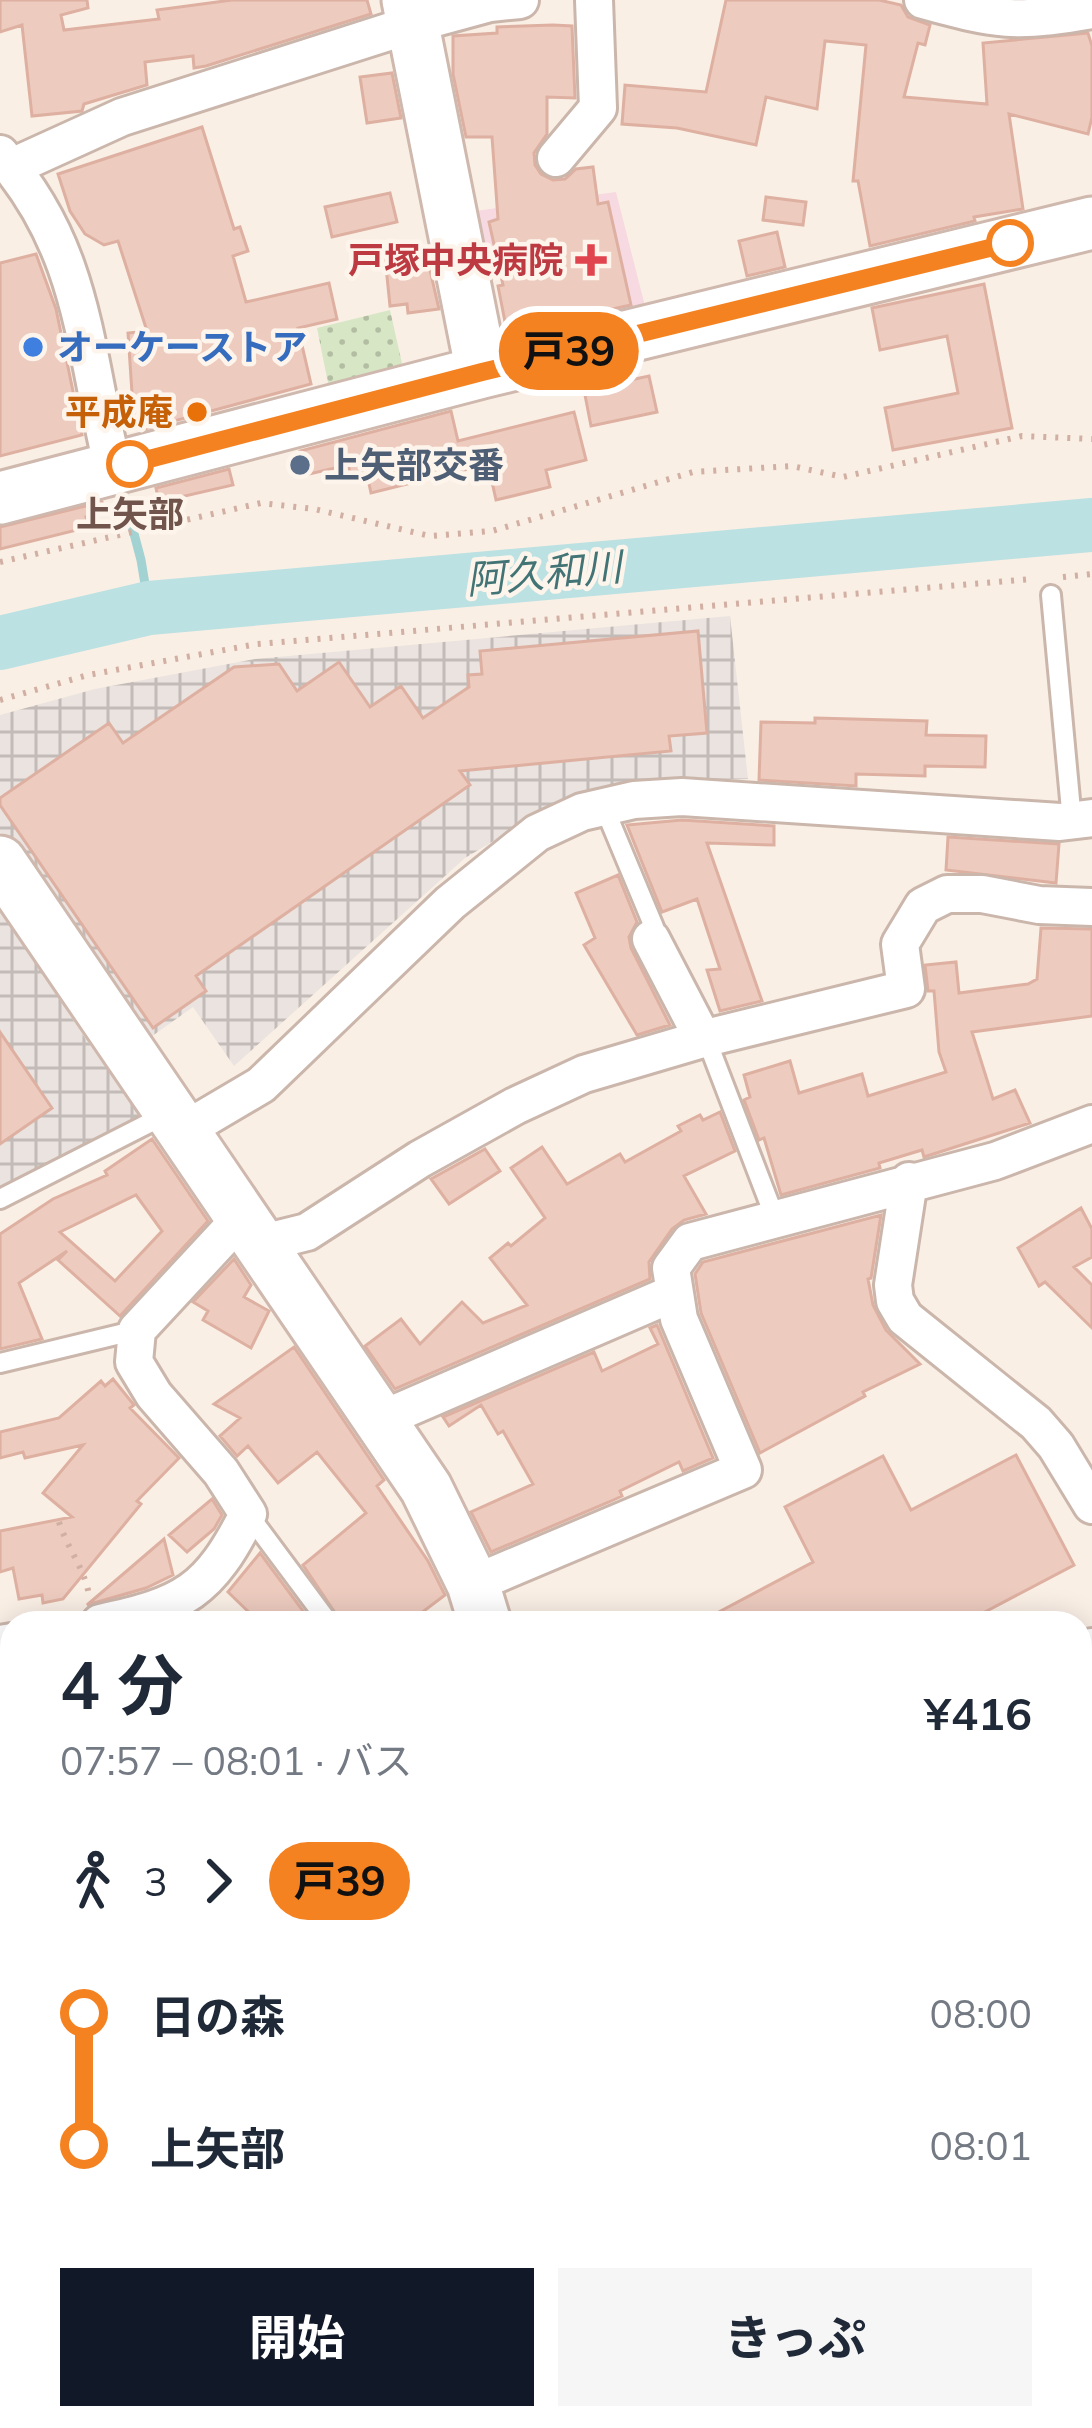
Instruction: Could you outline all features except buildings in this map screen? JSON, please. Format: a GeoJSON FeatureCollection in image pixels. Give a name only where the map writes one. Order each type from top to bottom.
{"type":"FeatureCollection","features":[{"type":"Feature","properties":{"kind":"street"},"geometry":{"type":"LineString","coordinates":[[112,468],[74,279],[56,236],[6,160],[411,12],[520,0]]}},
{"type":"Feature","properties":{"kind":"street"},"geometry":{"type":"LineString","coordinates":[[556,158],[598,108],[594,0]]}},
{"type":"Feature","properties":{"kind":"street"},"geometry":{"type":"LineString","coordinates":[[923,0],[994,20],[1040,20],[1092,10]]}},
{"type":"Feature","properties":{"kind":"street"},"geometry":{"type":"LineString","coordinates":[[411,12],[482,372]]}},
{"type":"Feature","properties":{"kind":"street"},"geometry":{"type":"LineString","coordinates":[[0,498],[482,372],[1092,223]]}},
{"type":"Feature","properties":{"kind":"street"},"geometry":{"type":"LineString","coordinates":[[176,1122],[261,1085],[450,903],[537,833],[582,812],[634,800],[682,797],[1082,820]]}},
{"type":"Feature","properties":{"kind":"street"},"geometry":{"type":"LineString","coordinates":[[0,862],[426,1488],[479,1603],[743,1470],[679,1319],[671,1268],[690,1242],[995,1161],[1092,1124]]}},
{"type":"Feature","properties":{"kind":"street"},"geometry":{"type":"LineString","coordinates":[[161,1611],[197,1589],[225,1560],[248,1514],[221,1472],[154,1395],[134,1362],[137,1330],[250,1231],[307,1232],[419,1159],[584,1074],[906,989],[900,944],[923,906],[947,894],[1092,907]]}},
{"type":"Feature","properties":{"kind":"street"},"geometry":{"type":"LineString","coordinates":[[651,939],[704,1039]]}},
{"type":"Feature","properties":{"kind":"street"},"geometry":{"type":"LineString","coordinates":[[909,1181],[893,1285],[905,1318],[1036,1424],[1056,1446],[1092,1504]]}},
{"type":"Feature","properties":{"kind":"street"},"geometry":{"type":"LineString","coordinates":[[380,1420],[674,1293]]}},
{"type":"Feature","properties":{"kind":"lane"},"geometry":{"type":"LineString","coordinates":[[1051,595],[1082,820]]}},
{"type":"Feature","properties":{"kind":"lane"},"geometry":{"type":"LineString","coordinates":[[604,807],[654,927],[651,939]]}},
{"type":"Feature","properties":{"kind":"lane"},"geometry":{"type":"LineString","coordinates":[[704,1039],[775,1218]]}},
{"type":"Feature","properties":{"kind":"lane"},"geometry":{"type":"LineString","coordinates":[[0,1199],[176,1122]]}},
{"type":"Feature","properties":{"kind":"lane"},"geometry":{"type":"LineString","coordinates":[[0,1364],[137,1330]]}},
{"type":"Feature","properties":{"kind":"lane"},"geometry":{"type":"LineString","coordinates":[[248,1514],[320,1611]]}},
{"type":"Feature","properties":{"kind":"path"},"geometry":{"type":"LineString","coordinates":[[0,562],[261,503],[314,509],[430,536],[492,531],[693,472],[792,466],[843,477],[1022,436],[1092,439]]}},
{"type":"Feature","properties":{"kind":"path"},"geometry":{"type":"LineString","coordinates":[[0,700],[88,675],[256,644],[1092,574]]}},
{"type":"Feature","properties":{"kind":"path"},"geometry":{"type":"LineString","coordinates":[[59,1522],[84,1568],[94,1611]]}},
{"type":"Feature","properties":{"kind":"shaded area","name":"戸塚中央病院"},"geometry":{"type":"Polygon","coordinates":[[[616,192],[646,310],[565,327],[548,253],[479,267],[468,212],[616,192]]]}},
{"type":"Feature","properties":{"kind":"shaded area"},"geometry":{"type":"Polygon","coordinates":[[[730,616],[748,779],[642,782],[564,799],[465,858],[234,1066],[193,1007],[141,1044],[0,832],[0,715],[95,689],[255,659],[730,616]]]}},
{"type":"Feature","properties":{"kind":"shaded area"},"geometry":{"type":"Polygon","coordinates":[[[0,909],[85,1038],[143,1114],[0,1191],[0,909]]]}},
{"type":"Feature","properties":{"kind":"green space"},"geometry":{"type":"Polygon","coordinates":[[[390,310],[403,368],[329,388],[317,328],[390,310]]]}},
{"type":"Feature","properties":{"kind":"waterway"},"geometry":{"type":"LineString","coordinates":[[120,481],[149,608]]}},
{"type":"Feature","properties":{"kind":"waterway","name":"阿久和川"},"geometry":{"type":"LineString","coordinates":[[0,643],[149,608],[1092,525]]}},
{"type":"Feature","properties":{"kind":"bus line","name":"戸39"},"geometry":{"type":"LineString","coordinates":[[130,464],[1010,243]]}},
{"type":"Feature","properties":{"kind":"place","name":"戸塚中央病院"},"geometry":{"type":"Point","coordinates":[591,260]}},
{"type":"Feature","properties":{"kind":"place","name":"オーケーストア"},"geometry":{"type":"Point","coordinates":[33,347]}},
{"type":"Feature","properties":{"kind":"place","name":"平成庵"},"geometry":{"type":"Point","coordinates":[197,412]}},
{"type":"Feature","properties":{"kind":"place","name":"上矢部"},"geometry":{"type":"Point","coordinates":[130,464]}},
{"type":"Feature","properties":{"kind":"place","name":"上矢部交番"},"geometry":{"type":"Point","coordinates":[300,465]}}]}
